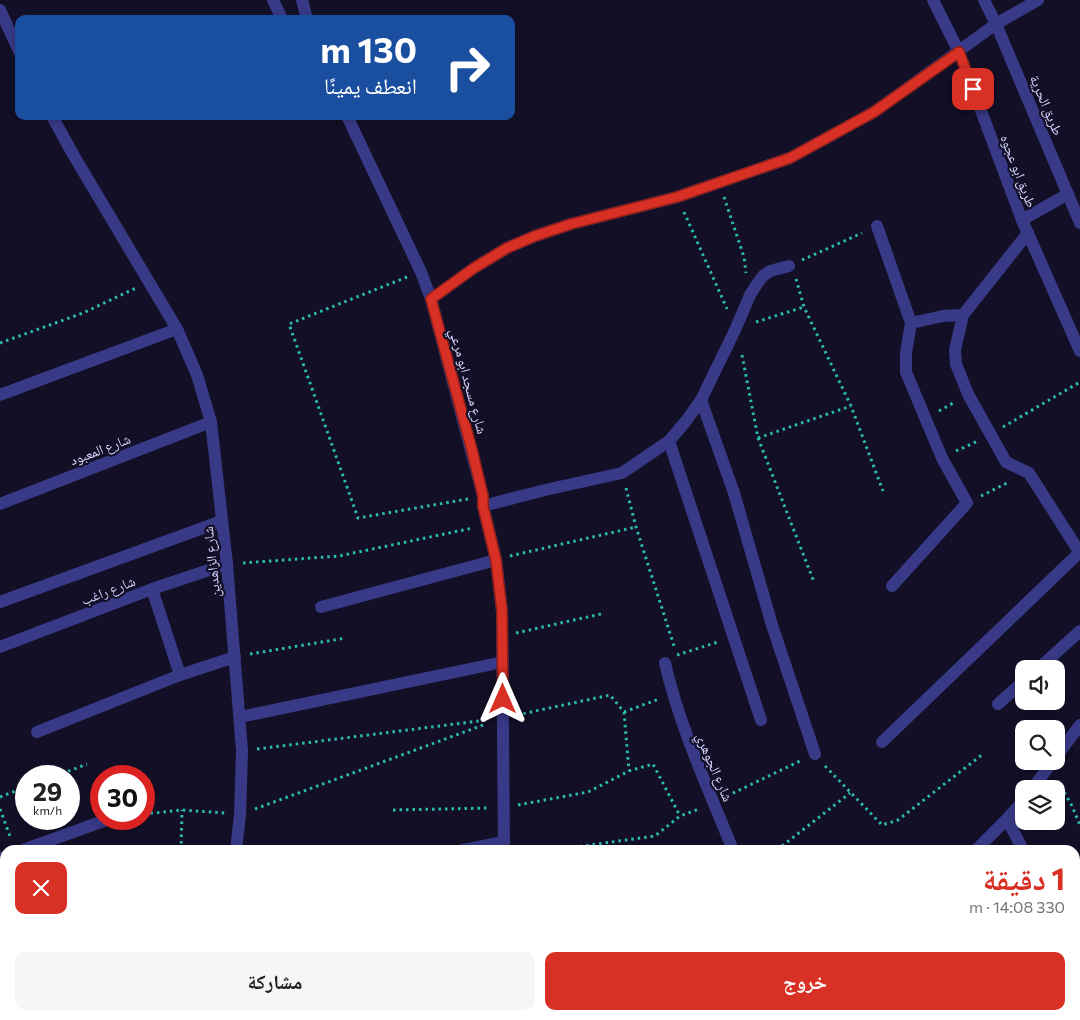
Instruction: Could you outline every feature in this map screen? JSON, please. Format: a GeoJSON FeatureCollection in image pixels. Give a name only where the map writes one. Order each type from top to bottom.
{"type":"FeatureCollection","features":[{"type":"Feature","properties":{"kind":"street"},"geometry":{"type":"LineString","coordinates":[[273,0],[280,15]]}},
{"type":"Feature","properties":{"kind":"street"},"geometry":{"type":"LineString","coordinates":[[302,0],[306,15]]}},
{"type":"Feature","properties":{"kind":"street","name":"طريق ابو عجوه"},"geometry":{"type":"LineString","coordinates":[[934,0],[959,52],[1022,220],[1080,351]]}},
{"type":"Feature","properties":{"kind":"street","name":"طريق الحرية"},"geometry":{"type":"LineString","coordinates":[[984,0],[996,24],[1080,223]]}},
{"type":"Feature","properties":{"kind":"street"},"geometry":{"type":"LineString","coordinates":[[431,299],[474,268],[514,245],[571,224],[677,197],[790,158],[874,112],[996,24],[1038,0]]}},
{"type":"Feature","properties":{"kind":"street"},"geometry":{"type":"LineString","coordinates":[[0,10],[15,42]]}},
{"type":"Feature","properties":{"kind":"street","name":"شارع الزاهدين"},"geometry":{"type":"LineString","coordinates":[[54,120],[177,329],[197,374],[211,422],[227,564],[240,717],[242,751],[240,815],[237,845]]}},
{"type":"Feature","properties":{"kind":"street","name":"شارع مسجد ابو مرعي"},"geometry":{"type":"LineString","coordinates":[[349,120],[421,272],[431,299],[483,501],[496,560],[503,636],[504,845]]}},
{"type":"Feature","properties":{"kind":"street"},"geometry":{"type":"LineString","coordinates":[[1022,220],[1068,194]]}},
{"type":"Feature","properties":{"kind":"street"},"geometry":{"type":"LineString","coordinates":[[877,226],[912,323],[906,353],[906,372],[942,458],[967,503],[892,586]]}},
{"type":"Feature","properties":{"kind":"street"},"geometry":{"type":"LineString","coordinates":[[882,742],[1080,553],[1029,473],[1006,462],[968,394],[956,364],[954,350],[963,315],[1028,233]]}},
{"type":"Feature","properties":{"kind":"street"},"geometry":{"type":"LineString","coordinates":[[483,501],[622,473],[669,441],[701,400],[750,295],[762,276],[770,271],[789,266]]}},
{"type":"Feature","properties":{"kind":"street"},"geometry":{"type":"LineString","coordinates":[[912,323],[944,316],[963,315]]}},
{"type":"Feature","properties":{"kind":"street"},"geometry":{"type":"LineString","coordinates":[[0,395],[177,329]]}},
{"type":"Feature","properties":{"kind":"street"},"geometry":{"type":"LineString","coordinates":[[701,400],[734,493],[772,625],[815,754]]}},
{"type":"Feature","properties":{"kind":"street","name":"شارع المعبود"},"geometry":{"type":"LineString","coordinates":[[0,504],[211,422]]}},
{"type":"Feature","properties":{"kind":"street"},"geometry":{"type":"LineString","coordinates":[[669,441],[761,720]]}},
{"type":"Feature","properties":{"kind":"street"},"geometry":{"type":"LineString","coordinates":[[0,602],[222,521]]}},
{"type":"Feature","properties":{"kind":"street"},"geometry":{"type":"LineString","coordinates":[[321,607],[496,560]]}},
{"type":"Feature","properties":{"kind":"street","name":"شارع راغب"},"geometry":{"type":"LineString","coordinates":[[0,647],[152,589],[227,564]]}},
{"type":"Feature","properties":{"kind":"street"},"geometry":{"type":"LineString","coordinates":[[152,589],[180,675]]}},
{"type":"Feature","properties":{"kind":"street"},"geometry":{"type":"LineString","coordinates":[[1048,660],[1080,631]]}},
{"type":"Feature","properties":{"kind":"street"},"geometry":{"type":"LineString","coordinates":[[37,732],[180,675],[234,657]]}},
{"type":"Feature","properties":{"kind":"street"},"geometry":{"type":"LineString","coordinates":[[240,717],[503,662]]}},
{"type":"Feature","properties":{"kind":"street","name":"شارع الجوهري"},"geometry":{"type":"LineString","coordinates":[[665,663],[672,695],[691,749],[731,845]]}},
{"type":"Feature","properties":{"kind":"street"},"geometry":{"type":"LineString","coordinates":[[998,704],[1015,689]]}},
{"type":"Feature","properties":{"kind":"street"},"geometry":{"type":"LineString","coordinates":[[1065,745],[1080,724]]}},
{"type":"Feature","properties":{"kind":"street"},"geometry":{"type":"LineString","coordinates":[[981,845],[1015,811]]}},
{"type":"Feature","properties":{"kind":"street"},"geometry":{"type":"LineString","coordinates":[[1007,820],[1020,845]]}},
{"type":"Feature","properties":{"kind":"street"},"geometry":{"type":"LineString","coordinates":[[37,845],[90,826]]}},
{"type":"Feature","properties":{"kind":"path"},"geometry":{"type":"LineString","coordinates":[[719,182],[744,257],[750,295]]}},
{"type":"Feature","properties":{"kind":"path"},"geometry":{"type":"LineString","coordinates":[[677,197],[736,328],[758,438],[814,582]]}},
{"type":"Feature","properties":{"kind":"path"},"geometry":{"type":"LineString","coordinates":[[877,226],[789,266],[798,282],[804,307],[851,406],[883,491]]}},
{"type":"Feature","properties":{"kind":"path"},"geometry":{"type":"LineString","coordinates":[[421,272],[290,324],[358,518],[483,501]]}},
{"type":"Feature","properties":{"kind":"path"},"geometry":{"type":"LineString","coordinates":[[0,343],[84,313],[132,290],[151,284]]}},
{"type":"Feature","properties":{"kind":"path"},"geometry":{"type":"LineString","coordinates":[[736,328],[804,307]]}},
{"type":"Feature","properties":{"kind":"path"},"geometry":{"type":"LineString","coordinates":[[942,458],[990,434],[1080,382]]}},
{"type":"Feature","properties":{"kind":"path"},"geometry":{"type":"LineString","coordinates":[[925,419],[968,394]]}},
{"type":"Feature","properties":{"kind":"path"},"geometry":{"type":"LineString","coordinates":[[758,438],[851,406]]}},
{"type":"Feature","properties":{"kind":"path"},"geometry":{"type":"LineString","coordinates":[[622,473],[636,527],[677,655]]}},
{"type":"Feature","properties":{"kind":"path"},"geometry":{"type":"LineString","coordinates":[[967,503],[1029,473]]}},
{"type":"Feature","properties":{"kind":"path"},"geometry":{"type":"LineString","coordinates":[[227,564],[339,556],[488,525]]}},
{"type":"Feature","properties":{"kind":"path"},"geometry":{"type":"LineString","coordinates":[[496,560],[636,527]]}},
{"type":"Feature","properties":{"kind":"path"},"geometry":{"type":"LineString","coordinates":[[503,636],[601,614]]}},
{"type":"Feature","properties":{"kind":"path"},"geometry":{"type":"LineString","coordinates":[[234,657],[346,638]]}},
{"type":"Feature","properties":{"kind":"path"},"geometry":{"type":"LineString","coordinates":[[242,751],[503,718],[610,695],[624,712],[629,770]]}},
{"type":"Feature","properties":{"kind":"path"},"geometry":{"type":"LineString","coordinates":[[624,712],[672,695]]}},
{"type":"Feature","properties":{"kind":"path"},"geometry":{"type":"LineString","coordinates":[[155,813],[182,810],[240,815],[503,718]]}},
{"type":"Feature","properties":{"kind":"path"},"geometry":{"type":"LineString","coordinates":[[714,803],[815,754],[882,825],[891,824],[983,754]]}},
{"type":"Feature","properties":{"kind":"path"},"geometry":{"type":"LineString","coordinates":[[80,767],[87,764]]}},
{"type":"Feature","properties":{"kind":"path"},"geometry":{"type":"LineString","coordinates":[[393,810],[504,808],[588,792],[629,770],[653,764],[680,816],[654,836],[590,845]]}},
{"type":"Feature","properties":{"kind":"path"},"geometry":{"type":"LineString","coordinates":[[1057,770],[1080,825]]}},
{"type":"Feature","properties":{"kind":"path"},"geometry":{"type":"LineString","coordinates":[[0,797],[15,791]]}},
{"type":"Feature","properties":{"kind":"path"},"geometry":{"type":"LineString","coordinates":[[783,845],[850,793]]}},
{"type":"Feature","properties":{"kind":"path"},"geometry":{"type":"LineString","coordinates":[[0,809],[12,842]]}},
{"type":"Feature","properties":{"kind":"path"},"geometry":{"type":"LineString","coordinates":[[181,845],[182,810]]}},
{"type":"Feature","properties":{"kind":"route"},"geometry":{"type":"LineString","coordinates":[[503,699],[502,611],[496,560],[472,450],[431,299],[474,268],[507,248],[535,236],[571,224],[677,197],[790,158],[874,112],[959,52],[973,89]]}}]}
